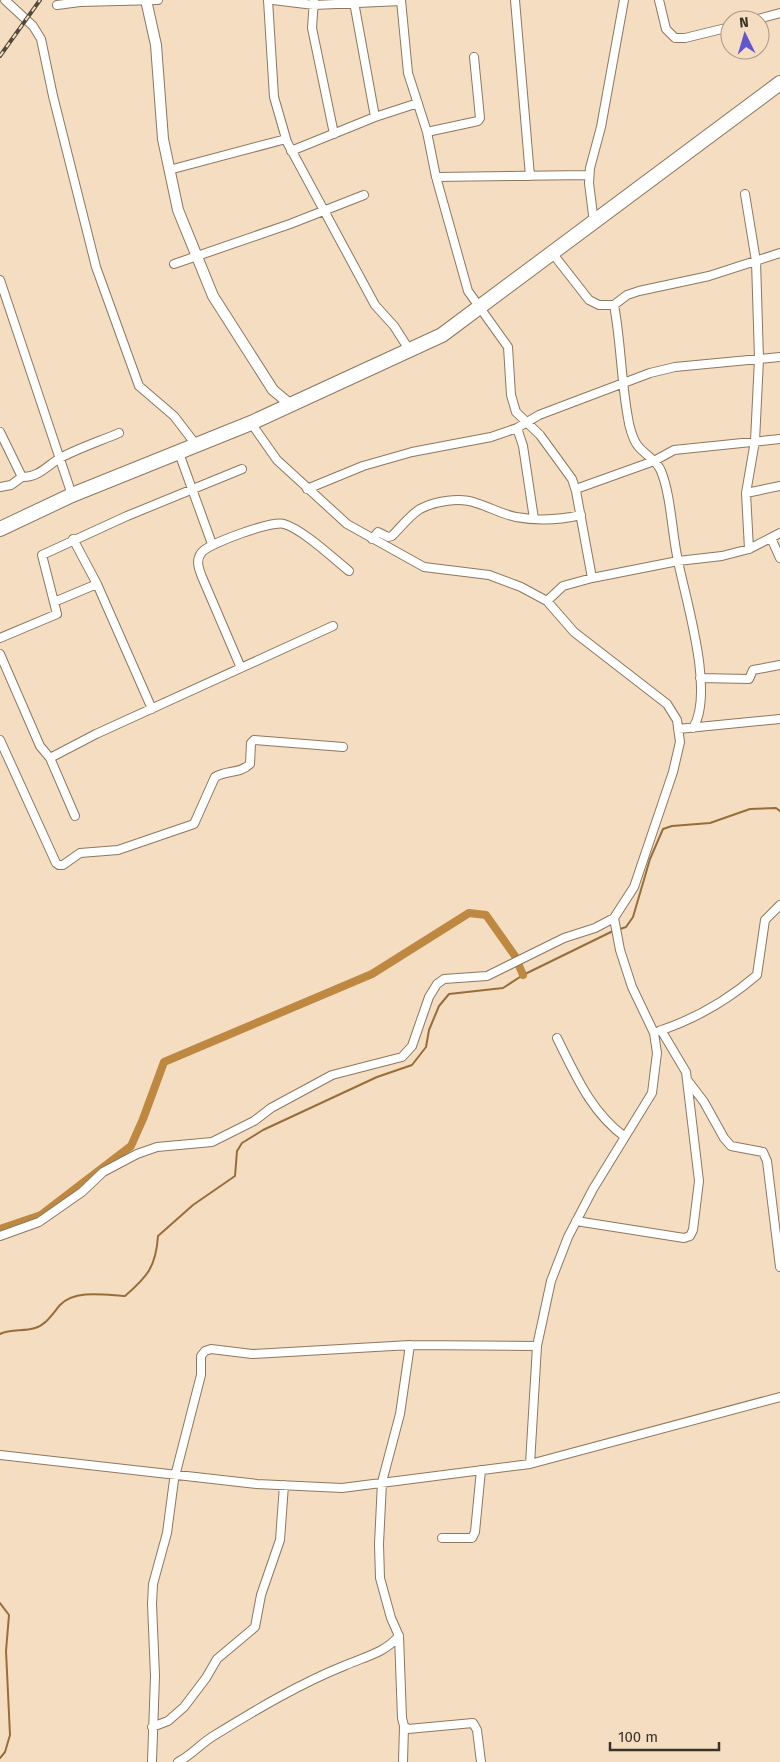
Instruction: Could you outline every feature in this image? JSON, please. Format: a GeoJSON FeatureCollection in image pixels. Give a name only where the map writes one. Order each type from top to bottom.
{"type":"FeatureCollection","features":[{"type":"Feature","properties":{"kind":"highway"},"geometry":{"type":"LineString","coordinates":[[0,529],[72,495],[251,423],[442,335],[780,83]]}},
{"type":"Feature","properties":{"kind":"street"},"geometry":{"type":"LineString","coordinates":[[5,0],[33,26],[41,39],[53,96],[96,267],[139,386],[174,416],[197,446]]}},
{"type":"Feature","properties":{"kind":"street"},"geometry":{"type":"LineString","coordinates":[[146,0],[156,45],[162,139],[178,210],[213,296],[273,390],[290,404]]}},
{"type":"Feature","properties":{"kind":"street"},"geometry":{"type":"LineString","coordinates":[[56,6],[80,2],[158,0]]}},
{"type":"Feature","properties":{"kind":"street"},"geometry":{"type":"LineString","coordinates":[[268,0],[274,97],[286,139],[375,305],[394,326],[410,351]]}},
{"type":"Feature","properties":{"kind":"street"},"geometry":{"type":"LineString","coordinates":[[273,0],[314,2],[401,0],[408,73],[427,132],[436,177],[468,291],[508,347],[511,396],[516,412],[524,422],[540,435],[572,479],[576,489],[592,578]]}},
{"type":"Feature","properties":{"kind":"street"},"geometry":{"type":"LineString","coordinates":[[515,0],[530,176]]}},
{"type":"Feature","properties":{"kind":"street"},"geometry":{"type":"LineString","coordinates":[[594,222],[589,175],[606,100],[624,0]]}},
{"type":"Feature","properties":{"kind":"street"},"geometry":{"type":"LineString","coordinates":[[659,0],[666,29],[675,38],[686,38],[720,30]]}},
{"type":"Feature","properties":{"kind":"street"},"geometry":{"type":"LineString","coordinates":[[314,2],[312,28],[334,134]]}},
{"type":"Feature","properties":{"kind":"street"},"geometry":{"type":"LineString","coordinates":[[354,2],[375,117]]}},
{"type":"Feature","properties":{"kind":"street"},"geometry":{"type":"LineString","coordinates":[[427,132],[478,121],[480,118],[474,57]]}},
{"type":"Feature","properties":{"kind":"street"},"geometry":{"type":"LineString","coordinates":[[292,151],[375,117],[418,103]]}},
{"type":"Feature","properties":{"kind":"street"},"geometry":{"type":"LineString","coordinates":[[169,170],[286,139]]}},
{"type":"Feature","properties":{"kind":"street"},"geometry":{"type":"LineString","coordinates":[[436,177],[589,175]]}},
{"type":"Feature","properties":{"kind":"street"},"geometry":{"type":"LineString","coordinates":[[745,194],[756,261],[759,359],[755,441],[746,493],[749,548]]}},
{"type":"Feature","properties":{"kind":"street"},"geometry":{"type":"LineString","coordinates":[[174,264],[196,254],[290,224],[364,195]]}},
{"type":"Feature","properties":{"kind":"street"},"geometry":{"type":"LineString","coordinates":[[553,254],[589,300],[599,305],[614,305],[627,295],[639,291],[709,276],[780,253]]}},
{"type":"Feature","properties":{"kind":"street"},"geometry":{"type":"LineString","coordinates":[[0,280],[72,495]]}},
{"type":"Feature","properties":{"kind":"street"},"geometry":{"type":"LineString","coordinates":[[614,305],[620,334],[623,382],[628,418],[637,445],[661,469],[690,614],[700,678],[700,710],[698,720],[693,728]]}},
{"type":"Feature","properties":{"kind":"street"},"geometry":{"type":"LineString","coordinates":[[307,489],[363,466],[412,452],[491,437],[517,428],[524,422],[623,382],[675,367],[780,357]]}},
{"type":"Feature","properties":{"kind":"street"},"geometry":{"type":"LineString","coordinates":[[251,423],[277,460],[347,524],[424,566],[489,575],[521,587],[547,601],[574,632],[629,677],[667,704],[677,720],[680,742],[673,772],[634,887],[614,922],[632,987],[658,1032],[686,1072],[699,1181],[693,1230],[690,1236],[684,1238],[576,1221]]}},
{"type":"Feature","properties":{"kind":"street"},"geometry":{"type":"LineString","coordinates":[[517,428],[524,446],[534,519]]}},
{"type":"Feature","properties":{"kind":"street"},"geometry":{"type":"LineString","coordinates":[[0,432],[22,477]]}},
{"type":"Feature","properties":{"kind":"street"},"geometry":{"type":"LineString","coordinates":[[0,487],[12,485],[22,477],[39,473],[60,458],[119,433]]}},
{"type":"Feature","properties":{"kind":"street"},"geometry":{"type":"LineString","coordinates":[[576,489],[654,461],[674,450],[780,439]]}},
{"type":"Feature","properties":{"kind":"street"},"geometry":{"type":"LineString","coordinates":[[178,453],[212,544]]}},
{"type":"Feature","properties":{"kind":"street"},"geometry":{"type":"LineString","coordinates":[[0,638],[57,614],[42,555],[73,539],[192,488],[242,469]]}},
{"type":"Feature","properties":{"kind":"street"},"geometry":{"type":"LineString","coordinates":[[746,493],[780,486]]}},
{"type":"Feature","properties":{"kind":"street"},"geometry":{"type":"LineString","coordinates":[[372,539],[378,532],[388,537],[392,536],[419,510],[436,503],[458,500],[476,502],[494,511],[515,517],[561,519],[581,515]]}},
{"type":"Feature","properties":{"kind":"street"},"geometry":{"type":"LineString","coordinates":[[241,668],[198,566],[202,552],[212,544],[267,525],[282,523],[300,534],[349,571]]}},
{"type":"Feature","properties":{"kind":"street"},"geometry":{"type":"LineString","coordinates":[[547,601],[563,586],[592,578],[678,561],[722,556],[749,548],[780,533]]}},
{"type":"Feature","properties":{"kind":"street"},"geometry":{"type":"LineString","coordinates":[[771,538],[780,558]]}},
{"type":"Feature","properties":{"kind":"street"},"geometry":{"type":"LineString","coordinates":[[73,539],[97,584],[152,709]]}},
{"type":"Feature","properties":{"kind":"street"},"geometry":{"type":"LineString","coordinates":[[54,602],[97,584]]}},
{"type":"Feature","properties":{"kind":"street"},"geometry":{"type":"LineString","coordinates":[[50,758],[333,626]]}},
{"type":"Feature","properties":{"kind":"street"},"geometry":{"type":"LineString","coordinates":[[0,654],[40,746],[50,758],[75,816]]}},
{"type":"Feature","properties":{"kind":"street"},"geometry":{"type":"LineString","coordinates":[[700,678],[749,679],[753,670],[780,665]]}},
{"type":"Feature","properties":{"kind":"street"},"geometry":{"type":"LineString","coordinates":[[678,729],[780,719]]}},
{"type":"Feature","properties":{"kind":"street"},"geometry":{"type":"LineString","coordinates":[[0,740],[56,863],[59,865],[80,852],[118,850],[194,824],[215,777],[220,774],[240,770],[250,764],[251,743],[254,740],[343,747]]}},
{"type":"Feature","properties":{"kind":"street"},"geometry":{"type":"LineString","coordinates":[[658,1032],[680,1024],[735,994],[757,975],[765,920],[780,905]]}},
{"type":"Feature","properties":{"kind":"street"},"geometry":{"type":"LineString","coordinates":[[0,1236],[39,1222],[82,1192],[104,1172],[137,1154],[157,1147],[212,1142],[254,1121],[271,1108],[332,1075],[402,1057],[412,1046],[429,997],[437,984],[444,979],[487,976],[511,966],[564,938],[614,922]]}},
{"type":"Feature","properties":{"kind":"street"},"geometry":{"type":"LineString","coordinates":[[530,1464],[537,1346],[551,1281],[576,1221],[593,1189],[652,1093],[658,1032]]}},
{"type":"Feature","properties":{"kind":"street"},"geometry":{"type":"LineString","coordinates":[[557,1038],[582,1088],[607,1124],[625,1137]]}},
{"type":"Feature","properties":{"kind":"street"},"geometry":{"type":"LineString","coordinates":[[687,1080],[704,1102],[724,1138],[731,1146],[763,1152],[767,1161],[780,1267]]}},
{"type":"Feature","properties":{"kind":"street"},"geometry":{"type":"LineString","coordinates":[[152,1762],[155,1676],[153,1584],[168,1534],[175,1475],[201,1375],[201,1356],[205,1350],[211,1349],[252,1354],[410,1345],[537,1346]]}},
{"type":"Feature","properties":{"kind":"street"},"geometry":{"type":"LineString","coordinates":[[403,1762],[404,1726],[399,1636],[391,1618],[380,1578],[379,1544],[382,1482],[400,1414],[410,1345]]}},
{"type":"Feature","properties":{"kind":"street"},"geometry":{"type":"LineString","coordinates":[[0,1455],[175,1475],[284,1485],[342,1488],[530,1464],[780,1397]]}},
{"type":"Feature","properties":{"kind":"street"},"geometry":{"type":"LineString","coordinates":[[442,1538],[472,1538],[475,1532],[481,1470]]}},
{"type":"Feature","properties":{"kind":"street"},"geometry":{"type":"LineString","coordinates":[[152,1727],[168,1721],[184,1707],[206,1678],[217,1659],[254,1627],[280,1540],[284,1485]]}},
{"type":"Feature","properties":{"kind":"street"},"geometry":{"type":"LineString","coordinates":[[178,1762],[190,1756],[227,1727],[296,1688],[347,1664],[376,1655],[391,1645],[399,1636]]}},
{"type":"Feature","properties":{"kind":"street"},"geometry":{"type":"LineString","coordinates":[[404,1726],[408,1729],[473,1723],[477,1730],[480,1762]]}},
{"type":"Feature","properties":{"kind":"waterway"},"geometry":{"type":"LineString","coordinates":[[617,930],[626,927],[633,917],[650,859],[663,829],[672,826],[710,823],[750,809],[776,808],[780,811]]}},
{"type":"Feature","properties":{"kind":"waterway"},"geometry":{"type":"LineString","coordinates":[[0,1229],[41,1215],[131,1146],[164,1062],[372,974],[469,913],[486,915],[515,956],[523,975]]}},
{"type":"Feature","properties":{"kind":"waterway"},"geometry":{"type":"LineString","coordinates":[[0,1334],[39,1326],[66,1300],[74,1297],[91,1294],[125,1296],[145,1277],[149,1270],[155,1256],[158,1236],[193,1205],[235,1176],[237,1151],[242,1143],[263,1130],[377,1077],[412,1065],[426,1047],[429,1030],[439,1006],[449,994],[503,988],[523,975],[613,931]]}},
{"type":"Feature","properties":{"kind":"waterway"},"geometry":{"type":"LineString","coordinates":[[0,1603],[9,1615],[6,1651],[10,1735],[5,1752],[0,1758]]}},
{"type":"Feature","properties":{"kind":"railway"},"geometry":{"type":"LineString","coordinates":[[0,56],[40,0]]}}]}
